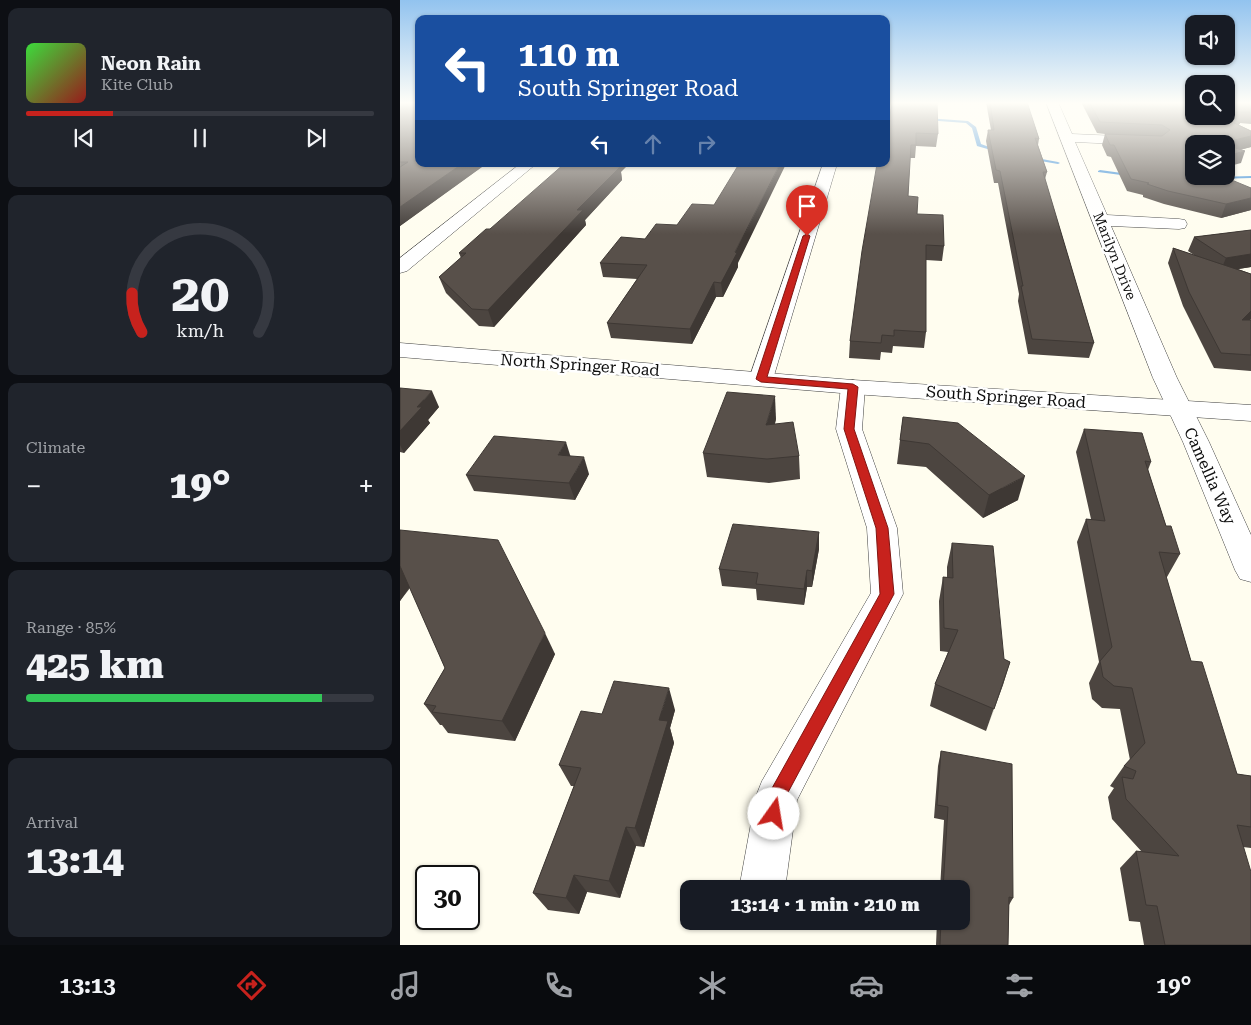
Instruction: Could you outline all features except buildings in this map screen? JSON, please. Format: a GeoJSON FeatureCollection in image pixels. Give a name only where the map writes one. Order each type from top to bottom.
{"type":"FeatureCollection","features":[{"type":"Feature","properties":{"kind":"street","name":"Marilyn Drive"},"geometry":{"type":"LineString","coordinates":[[1069,146],[1165,378],[1180,409]]}},
{"type":"Feature","properties":{"kind":"street"},"geometry":{"type":"LineString","coordinates":[[400,267],[525,167]]}},
{"type":"Feature","properties":{"kind":"street"},"geometry":{"type":"LineString","coordinates":[[761,379],[829,167]]}},
{"type":"Feature","properties":{"kind":"street"},"geometry":{"type":"LineString","coordinates":[[1101,220],[1178,224]]}},
{"type":"Feature","properties":{"kind":"street","name":"North Springer Road"},"geometry":{"type":"LineString","coordinates":[[400,350],[761,379]]}},
{"type":"Feature","properties":{"kind":"street","name":"South Springer Road"},"geometry":{"type":"LineString","coordinates":[[761,379],[853,387],[1251,413]]}},
{"type":"Feature","properties":{"kind":"street"},"geometry":{"type":"LineString","coordinates":[[763,880],[777,796],[887,594],[882,528],[849,429],[853,387]]}},
{"type":"Feature","properties":{"kind":"street","name":"Camellia Way"},"geometry":{"type":"LineString","coordinates":[[1180,409],[1251,570]]}},
{"type":"Feature","properties":{"kind":"waterway"},"geometry":{"type":"LineString","coordinates":[[982,146],[998,151]]}},
{"type":"Feature","properties":{"kind":"waterway"},"geometry":{"type":"LineString","coordinates":[[1031,158],[1058,163]]}},
{"type":"Feature","properties":{"kind":"waterway"},"geometry":{"type":"LineString","coordinates":[[1100,171],[1129,175]]}},
{"type":"Feature","properties":{"kind":"waterway"},"geometry":{"type":"LineString","coordinates":[[1235,177],[1251,177]]}},
{"type":"Feature","properties":{"kind":"route"},"geometry":{"type":"LineString","coordinates":[[774,814],[777,796],[887,594],[882,528],[849,429],[853,387],[761,379],[807,236]]}}]}
